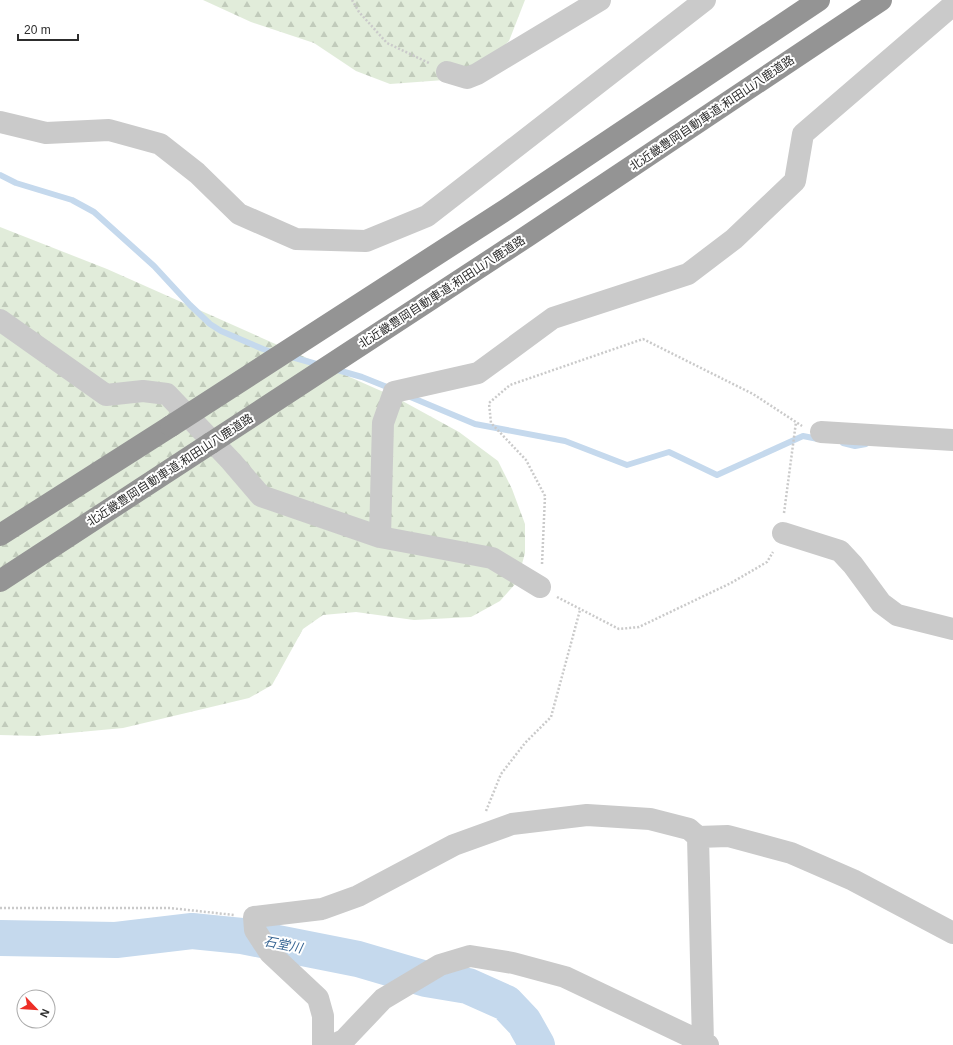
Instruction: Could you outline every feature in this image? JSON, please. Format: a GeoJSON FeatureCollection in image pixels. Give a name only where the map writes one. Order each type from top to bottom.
{"type":"FeatureCollection","features":[{"type":"Feature","properties":{"kind":"highway"},"geometry":{"type":"LineString","coordinates":[[0,535],[507,209],[819,0]]}},
{"type":"Feature","properties":{"kind":"highway","name":"北近畿豊岡自動車道;和田山八鹿道路"},"geometry":{"type":"LineString","coordinates":[[0,581],[526,237],[881,0]]}},
{"type":"Feature","properties":{"kind":"street"},"geometry":{"type":"LineString","coordinates":[[447,72],[467,78],[477,74],[600,0]]}},
{"type":"Feature","properties":{"kind":"street"},"geometry":{"type":"LineString","coordinates":[[0,122],[46,133],[109,130],[160,144],[197,173],[239,214],[296,239],[366,242],[427,216],[705,0]]}},
{"type":"Feature","properties":{"kind":"street"},"geometry":{"type":"LineString","coordinates":[[380,537],[383,423],[394,392],[478,373],[553,318],[688,274],[734,239],[795,181],[803,134],[948,12]]}},
{"type":"Feature","properties":{"kind":"street"},"geometry":{"type":"LineString","coordinates":[[0,320],[106,395],[143,391],[167,394],[231,461],[261,496],[380,537],[492,558],[540,587]]}},
{"type":"Feature","properties":{"kind":"street"},"geometry":{"type":"LineString","coordinates":[[821,432],[953,440]]}},
{"type":"Feature","properties":{"kind":"street"},"geometry":{"type":"LineString","coordinates":[[783,533],[840,551],[853,564],[881,603],[897,615],[953,629]]}},
{"type":"Feature","properties":{"kind":"street"},"geometry":{"type":"LineString","coordinates":[[323,1045],[323,1016],[318,998],[270,953],[255,930],[254,917],[322,909],[358,896],[454,845],[512,824],[587,815],[650,819],[689,829],[698,837],[728,836],[791,853],[853,880],[953,933]]}},
{"type":"Feature","properties":{"kind":"street"},"geometry":{"type":"LineString","coordinates":[[333,1045],[344,1040],[383,999],[440,965],[470,956],[513,963],[564,977],[706,1044],[698,837]]}},
{"type":"Feature","properties":{"kind":"path"},"geometry":{"type":"LineString","coordinates":[[352,0],[358,12],[387,43],[447,72]]}},
{"type":"Feature","properties":{"kind":"path"},"geometry":{"type":"LineString","coordinates":[[642,339],[753,394],[796,422],[784,504],[783,533],[767,562],[731,583],[639,627],[619,629],[580,610],[540,587],[545,496],[526,460],[491,423],[489,403],[510,385],[642,339]]}},
{"type":"Feature","properties":{"kind":"path"},"geometry":{"type":"LineString","coordinates":[[475,837],[501,774],[525,743],[551,718],[580,610]]}},
{"type":"Feature","properties":{"kind":"path"},"geometry":{"type":"LineString","coordinates":[[0,908],[170,908],[254,917]]}},
{"type":"Feature","properties":{"kind":"green space"},"geometry":{"type":"Polygon","coordinates":[[[203,0],[525,0],[509,41],[485,63],[458,79],[390,84],[356,71],[314,43],[251,22],[203,0]]]}},
{"type":"Feature","properties":{"kind":"green space"},"geometry":{"type":"Polygon","coordinates":[[[0,227],[107,269],[397,398],[459,432],[498,461],[512,489],[525,524],[525,553],[517,582],[500,601],[471,617],[414,620],[356,612],[323,615],[303,629],[272,685],[249,698],[123,728],[37,736],[0,735],[0,227]]]}},
{"type":"Feature","properties":{"kind":"waterway"},"geometry":{"type":"LineString","coordinates":[[0,175],[16,183],[72,200],[94,212],[154,266],[210,324],[221,331],[275,353]]}},
{"type":"Feature","properties":{"kind":"waterway"},"geometry":{"type":"LineString","coordinates":[[288,356],[320,365]]}},
{"type":"Feature","properties":{"kind":"waterway"},"geometry":{"type":"LineString","coordinates":[[334,369],[362,377],[392,389]]}},
{"type":"Feature","properties":{"kind":"waterway"},"geometry":{"type":"LineString","coordinates":[[408,396],[475,424],[565,441],[627,465],[669,452],[717,475],[803,436],[818,439]]}},
{"type":"Feature","properties":{"kind":"waterway"},"geometry":{"type":"LineString","coordinates":[[843,443],[855,446],[866,444]]}},
{"type":"Feature","properties":{"kind":"waterway","name":"石堂川"},"geometry":{"type":"LineString","coordinates":[[0,938],[116,940],[192,931],[242,936],[358,959],[426,979],[468,986],[506,1003],[524,1022],[537,1045]]}}]}
